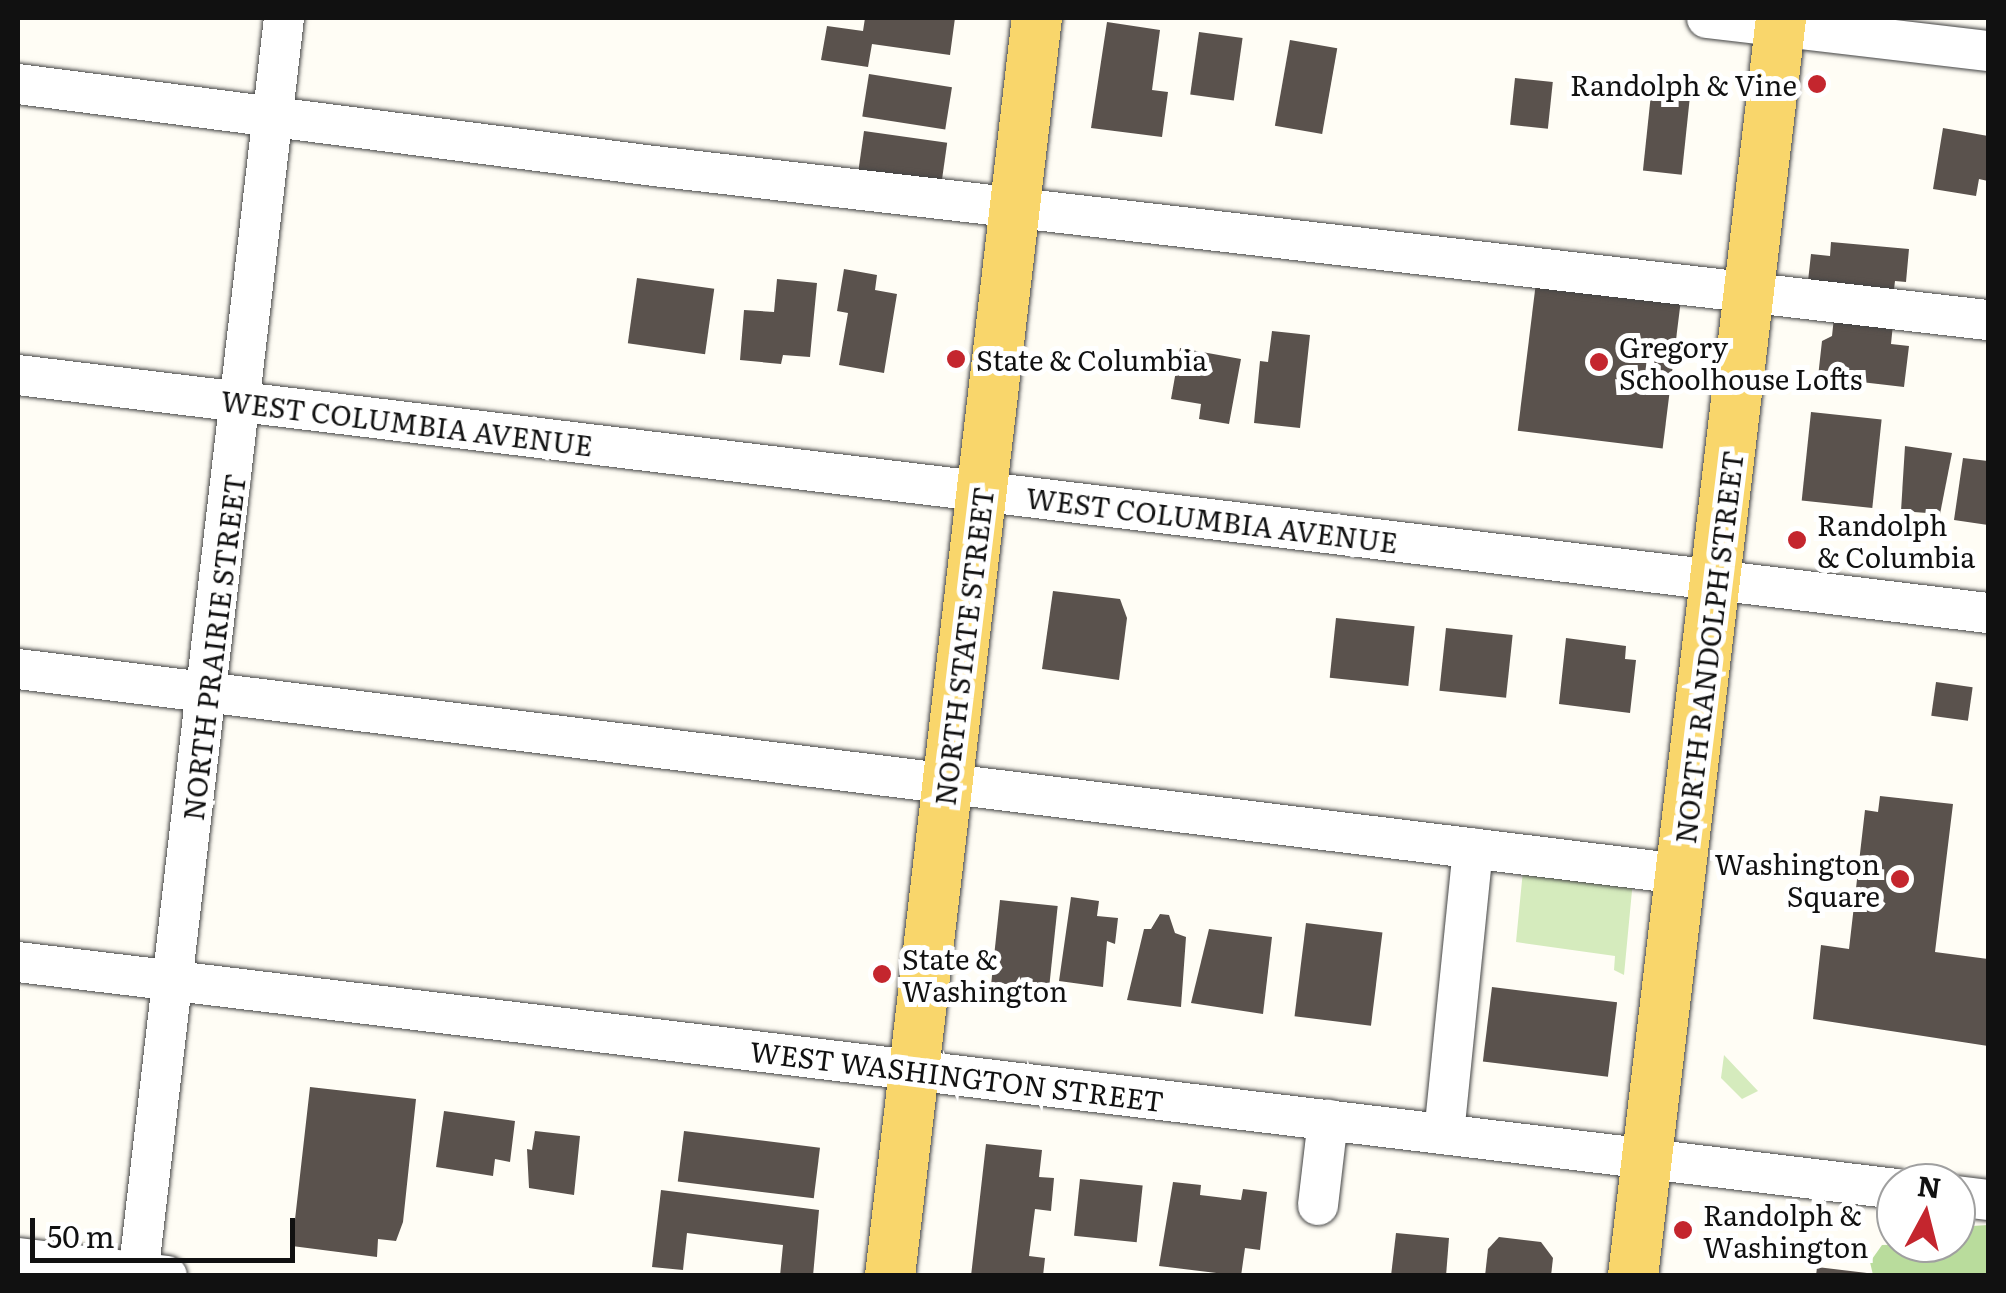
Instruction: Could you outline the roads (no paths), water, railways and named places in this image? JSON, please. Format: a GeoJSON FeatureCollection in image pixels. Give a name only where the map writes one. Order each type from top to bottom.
{"type":"FeatureCollection","features":[{"type":"Feature","properties":{"kind":"main road","name":"NORTH STATE STREET"},"geometry":{"type":"LineString","coordinates":[[890,1276],[944,783],[1037,18]]}},
{"type":"Feature","properties":{"kind":"main road","name":"NORTH RANDOLPH STREET"},"geometry":{"type":"LineString","coordinates":[[1633,1276],[1781,22]]}},
{"type":"Feature","properties":{"kind":"street","name":"NORTH PRAIRIE STREET"},"geometry":{"type":"LineString","coordinates":[[148,1274],[172,981],[284,18]]}},
{"type":"Feature","properties":{"kind":"street"},"geometry":{"type":"LineString","coordinates":[[1707,18],[1781,22],[1988,51]]}},
{"type":"Feature","properties":{"kind":"street"},"geometry":{"type":"LineString","coordinates":[[18,84],[1988,320]]}},
{"type":"Feature","properties":{"kind":"street","name":"WEST COLUMBIA AVENUE"},"geometry":{"type":"LineString","coordinates":[[18,375],[1988,613]]}},
{"type":"Feature","properties":{"kind":"street"},"geometry":{"type":"LineString","coordinates":[[18,669],[1681,874]]}},
{"type":"Feature","properties":{"kind":"street"},"geometry":{"type":"LineString","coordinates":[[1444,1134],[1473,848]]}},
{"type":"Feature","properties":{"kind":"street","name":"WEST WASHINGTON STREET"},"geometry":{"type":"LineString","coordinates":[[18,962],[1876,1187]]}},
{"type":"Feature","properties":{"kind":"street"},"geometry":{"type":"LineString","coordinates":[[1318,1204],[1328,1120]]}},
{"type":"Feature","properties":{"kind":"street"},"geometry":{"type":"LineString","coordinates":[[18,1258],[148,1274]]}},
{"type":"Feature","properties":{"kind":"place","name":"Randolph & Vine"},"geometry":{"type":"Point","coordinates":[1817,84]}},
{"type":"Feature","properties":{"kind":"place","name":"State & Columbia"},"geometry":{"type":"Point","coordinates":[956,359]}},
{"type":"Feature","properties":{"kind":"place","name":"Gregory Schoolhouse Lofts"},"geometry":{"type":"Point","coordinates":[1599,362]}},
{"type":"Feature","properties":{"kind":"place","name":"Randolph & Columbia"},"geometry":{"type":"Point","coordinates":[1797,540]}},
{"type":"Feature","properties":{"kind":"place","name":"Washington Square"},"geometry":{"type":"Point","coordinates":[1900,879]}},
{"type":"Feature","properties":{"kind":"place","name":"State & Washington"},"geometry":{"type":"Point","coordinates":[882,974]}},
{"type":"Feature","properties":{"kind":"place","name":"Randolph & Washington"},"geometry":{"type":"Point","coordinates":[1683,1230]}}]}
